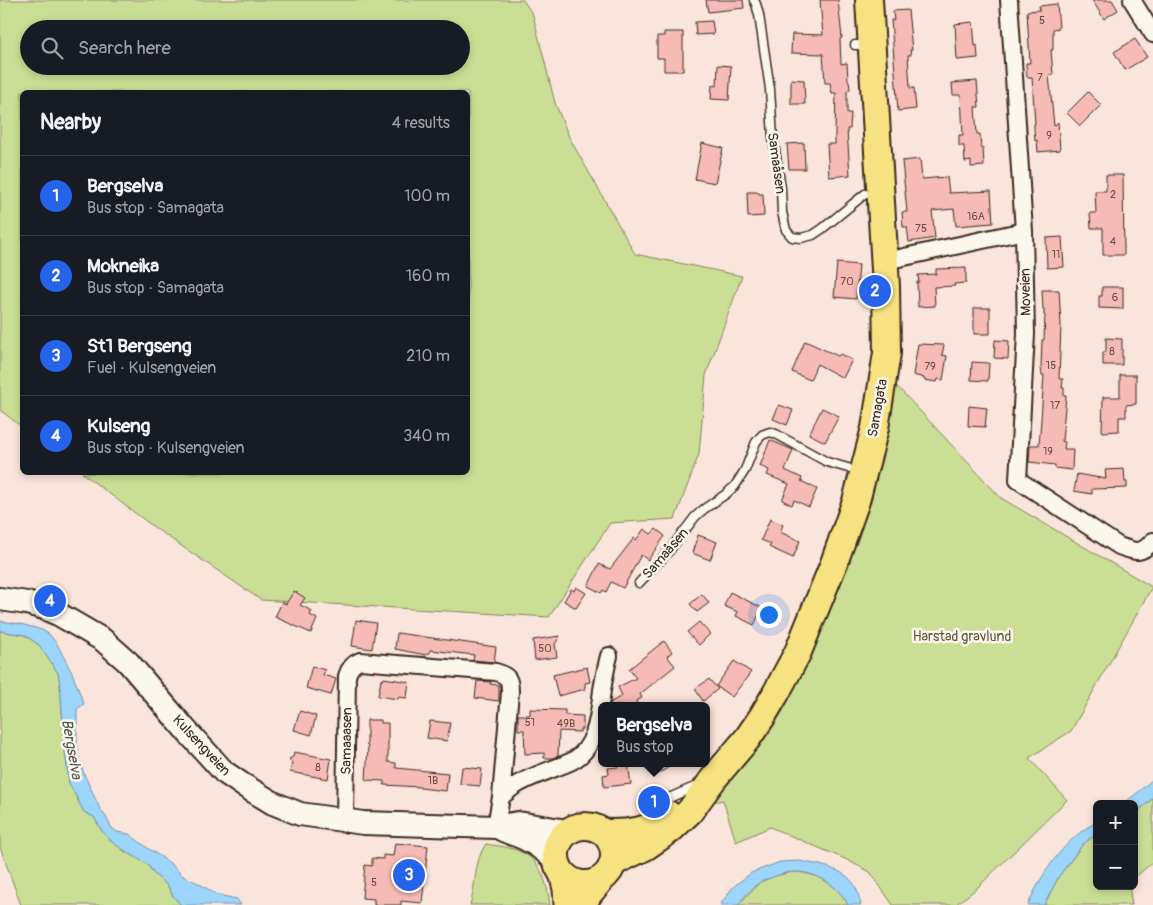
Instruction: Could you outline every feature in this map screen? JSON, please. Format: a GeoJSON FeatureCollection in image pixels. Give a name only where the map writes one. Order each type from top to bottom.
{"type":"FeatureCollection","features":[{"type":"Feature","properties":{"kind":"highway","name":"Samagata"},"geometry":{"type":"LineString","coordinates":[[609,870],[670,830],[690,811],[762,717],[798,652],[812,611],[834,564],[856,501],[875,428],[887,353],[883,286],[885,258],[863,45],[869,0]]}},
{"type":"Feature","properties":{"kind":"highway","name":"Samagata"},"geometry":{"type":"LineString","coordinates":[[606,833],[621,833],[652,826],[714,778]]}},
{"type":"Feature","properties":{"kind":"highway"},"geometry":{"type":"LineString","coordinates":[[583,825],[599,828],[606,833],[612,842],[614,852],[609,870],[596,882],[587,884],[577,883],[569,879],[559,867],[556,853],[557,844],[568,831],[575,827],[583,825]]}},
{"type":"Feature","properties":{"kind":"main road","name":"Kulsengveien"},"geometry":{"type":"LineString","coordinates":[[0,599],[44,608],[103,640],[128,662],[224,772],[273,803],[300,814],[363,823],[496,827],[518,822],[568,831]]}},
{"type":"Feature","properties":{"kind":"main road","name":"Kulsengveien"},"geometry":{"type":"LineString","coordinates":[[496,827],[509,834],[526,839],[545,852],[559,867]]}},
{"type":"Feature","properties":{"kind":"main road"},"geometry":{"type":"LineString","coordinates":[[559,867],[566,889],[567,905]]}},
{"type":"Feature","properties":{"kind":"main road"},"geometry":{"type":"LineString","coordinates":[[583,905],[590,893],[609,870]]}},
{"type":"Feature","properties":{"kind":"street","name":"Moveien"},"geometry":{"type":"LineString","coordinates":[[1009,0],[1024,232],[1026,334],[1018,480],[1119,546],[1139,552],[1146,549],[1153,541]]}},
{"type":"Feature","properties":{"kind":"street"},"geometry":{"type":"LineString","coordinates":[[1132,0],[1153,34]]}},
{"type":"Feature","properties":{"kind":"street"},"geometry":{"type":"LineString","coordinates":[[885,258],[895,259],[1024,232]]}},
{"type":"Feature","properties":{"kind":"street"},"geometry":{"type":"LineString","coordinates":[[601,702],[609,656]]}},
{"type":"Feature","properties":{"kind":"street","name":"Samaaasen"},"geometry":{"type":"LineString","coordinates":[[345,821],[347,676],[348,671],[355,663],[360,661],[496,672],[507,677],[510,682],[510,692],[501,797]]}},
{"type":"Feature","properties":{"kind":"street"},"geometry":{"type":"LineString","coordinates":[[496,827],[501,797],[513,787],[536,775],[574,760],[591,742],[598,724]]}},
{"type":"Feature","properties":{"kind":"lane","name":"Samaåsen"},"geometry":{"type":"LineString","coordinates":[[754,0],[759,15],[770,89],[773,138],[786,230],[792,237],[801,238],[812,235],[865,194]]}},
{"type":"Feature","properties":{"kind":"lane","name":"Samaåsen"},"geometry":{"type":"LineString","coordinates":[[639,583],[669,550],[695,517],[735,486],[745,470],[756,442],[762,435],[770,432],[776,434],[827,462],[848,468]]}},
{"type":"Feature","properties":{"kind":"green space"},"geometry":{"type":"Polygon","coordinates":[[[0,0],[523,0],[533,15],[555,103],[569,137],[635,254],[742,276],[706,375],[699,454],[675,519],[610,523],[549,617],[261,600],[155,528],[85,475],[470,475],[470,90],[20,90],[20,425],[0,410],[0,0]]]}},
{"type":"Feature","properties":{"kind":"green space","name":"Harstad gravlund"},"geometry":{"type":"Polygon","coordinates":[[[892,381],[1001,498],[1152,587],[1071,731],[1029,758],[1067,800],[976,889],[955,905],[893,905],[870,872],[845,859],[770,827],[736,842],[723,800],[713,802],[744,757],[892,381]]]}},
{"type":"Feature","properties":{"kind":"green space"},"geometry":{"type":"Polygon","coordinates":[[[0,631],[25,635],[39,645],[58,673],[69,783],[84,812],[94,817],[102,831],[124,851],[148,865],[154,874],[168,886],[173,896],[181,905],[21,905],[0,847],[0,631]]]}},
{"type":"Feature","properties":{"kind":"green space"},"geometry":{"type":"Polygon","coordinates":[[[1153,798],[1153,862],[1138,875],[1138,845],[1138,811],[1153,798]]]}},
{"type":"Feature","properties":{"kind":"green space"},"geometry":{"type":"Polygon","coordinates":[[[1093,837],[1093,890],[1130,890],[1132,905],[1044,905],[1059,876],[1083,844],[1093,837]]]}},
{"type":"Feature","properties":{"kind":"green space"},"geometry":{"type":"Polygon","coordinates":[[[486,844],[517,850],[534,861],[545,881],[550,905],[470,905],[477,865],[486,844]]]}},
{"type":"Feature","properties":{"kind":"green space"},"geometry":{"type":"Polygon","coordinates":[[[792,872],[809,874],[832,885],[848,905],[738,905],[760,882],[792,872]]]}},
{"type":"Feature","properties":{"kind":"water"},"geometry":{"type":"Polygon","coordinates":[[[0,621],[42,630],[50,635],[57,644],[72,673],[84,704],[77,709],[79,759],[100,809],[111,827],[117,832],[129,834],[170,863],[183,876],[217,895],[237,899],[241,905],[181,905],[173,896],[168,886],[154,874],[148,865],[113,843],[102,831],[94,817],[84,812],[69,783],[58,673],[39,645],[25,635],[0,631],[0,621]]]}},
{"type":"Feature","properties":{"kind":"water"},"geometry":{"type":"Polygon","coordinates":[[[1153,779],[1153,798],[1138,811],[1138,800],[1128,800],[1153,779]]]}},
{"type":"Feature","properties":{"kind":"water"},"geometry":{"type":"Polygon","coordinates":[[[1093,825],[1093,837],[1083,844],[1059,876],[1044,905],[1028,905],[1047,869],[1065,847],[1093,825]]]}},
{"type":"Feature","properties":{"kind":"water"},"geometry":{"type":"Polygon","coordinates":[[[800,861],[831,868],[845,875],[855,886],[861,905],[848,905],[833,886],[818,877],[802,872],[794,872],[761,881],[738,905],[720,905],[733,887],[751,873],[780,862],[800,861]]]}},
{"type":"Feature","properties":{"kind":"building"},"geometry":{"type":"Polygon","coordinates":[[[706,0],[743,0],[744,8],[708,12],[706,0]]]}},
{"type":"Feature","properties":{"kind":"building"},"geometry":{"type":"Polygon","coordinates":[[[820,0],[838,0],[842,38],[840,39],[841,64],[847,63],[850,89],[847,91],[847,113],[851,113],[850,129],[847,129],[850,175],[829,177],[827,144],[835,144],[836,93],[832,93],[830,83],[825,83],[823,54],[791,53],[792,34],[823,35],[820,0]]]}},
{"type":"Feature","properties":{"kind":"building"},"geometry":{"type":"Polygon","coordinates":[[[1092,0],[1112,0],[1118,10],[1104,19],[1092,0]]]}},
{"type":"Feature","properties":{"kind":"building"},"geometry":{"type":"Polygon","coordinates":[[[1057,4],[1059,28],[1053,29],[1053,50],[1051,50],[1053,75],[1049,75],[1054,126],[1058,122],[1060,150],[1038,152],[1034,129],[1032,77],[1027,77],[1026,63],[1030,63],[1027,11],[1040,10],[1039,6],[1057,4]]]}},
{"type":"Feature","properties":{"kind":"building"},"geometry":{"type":"Polygon","coordinates":[[[908,10],[912,50],[910,50],[911,55],[908,55],[910,88],[914,88],[916,109],[898,111],[891,20],[894,20],[893,11],[908,10]]]}},
{"type":"Feature","properties":{"kind":"building"},"geometry":{"type":"Polygon","coordinates":[[[712,21],[714,34],[696,35],[695,22],[712,21]]]}},
{"type":"Feature","properties":{"kind":"building"},"geometry":{"type":"Polygon","coordinates":[[[973,22],[978,58],[957,60],[955,24],[973,22]]]}},
{"type":"Feature","properties":{"kind":"building"},"geometry":{"type":"Polygon","coordinates":[[[664,32],[683,32],[683,71],[664,71],[664,58],[657,58],[657,36],[664,36],[664,32]]]}},
{"type":"Feature","properties":{"kind":"building"},"geometry":{"type":"Polygon","coordinates":[[[1135,39],[1147,57],[1125,70],[1114,52],[1135,39]]]}},
{"type":"Feature","properties":{"kind":"building"},"geometry":{"type":"Polygon","coordinates":[[[718,65],[731,66],[729,100],[711,99],[712,85],[717,86],[718,65]]]}},
{"type":"Feature","properties":{"kind":"building"},"geometry":{"type":"Polygon","coordinates":[[[791,79],[804,80],[805,104],[791,104],[791,79]]]}},
{"type":"Feature","properties":{"kind":"building"},"geometry":{"type":"Polygon","coordinates":[[[977,81],[979,107],[975,107],[977,134],[980,134],[984,166],[971,167],[971,161],[965,162],[964,146],[959,146],[959,135],[963,135],[961,95],[953,95],[952,83],[977,81]]]}},
{"type":"Feature","properties":{"kind":"building"},"geometry":{"type":"Polygon","coordinates":[[[1088,92],[1101,105],[1080,126],[1067,113],[1088,92]]]}},
{"type":"Feature","properties":{"kind":"building"},"geometry":{"type":"Polygon","coordinates":[[[702,143],[723,148],[715,183],[695,179],[702,143]]]}},
{"type":"Feature","properties":{"kind":"building"},"geometry":{"type":"Polygon","coordinates":[[[804,143],[805,169],[789,169],[787,144],[804,143]]]}},
{"type":"Feature","properties":{"kind":"building"},"geometry":{"type":"Polygon","coordinates":[[[920,159],[922,179],[947,177],[949,193],[991,191],[993,223],[956,226],[954,209],[932,211],[935,238],[909,242],[907,227],[903,227],[902,212],[907,212],[902,161],[920,159]]]}},
{"type":"Feature","properties":{"kind":"building"},"geometry":{"type":"Polygon","coordinates":[[[1106,175],[1123,175],[1124,255],[1103,255],[1103,228],[1091,228],[1090,213],[1096,213],[1095,191],[1106,191],[1106,175]]]}},
{"type":"Feature","properties":{"kind":"building"},"geometry":{"type":"Polygon","coordinates":[[[747,192],[763,194],[764,216],[748,217],[747,192]]]}},
{"type":"Feature","properties":{"kind":"building"},"geometry":{"type":"Polygon","coordinates":[[[1062,237],[1064,267],[1047,268],[1046,238],[1062,237]]]}},
{"type":"Feature","properties":{"kind":"building"},"geometry":{"type":"Polygon","coordinates":[[[837,263],[859,265],[856,299],[834,297],[837,263]]]}},
{"type":"Feature","properties":{"kind":"building"},"geometry":{"type":"Polygon","coordinates":[[[966,268],[966,283],[954,284],[955,286],[934,287],[935,306],[918,307],[918,275],[936,274],[936,269],[966,268]]]}},
{"type":"Feature","properties":{"kind":"building"},"geometry":{"type":"Polygon","coordinates":[[[1102,287],[1123,287],[1123,309],[1099,308],[1099,296],[1102,296],[1102,287]]]}},
{"type":"Feature","properties":{"kind":"building"},"geometry":{"type":"Polygon","coordinates":[[[1042,290],[1059,290],[1061,325],[1059,379],[1063,379],[1062,388],[1064,388],[1064,396],[1066,396],[1062,441],[1065,442],[1064,449],[1073,449],[1072,470],[1055,468],[1055,465],[1029,462],[1030,445],[1039,445],[1041,420],[1044,375],[1042,375],[1041,368],[1042,340],[1044,340],[1045,315],[1042,290]]]}},
{"type":"Feature","properties":{"kind":"building"},"geometry":{"type":"Polygon","coordinates":[[[974,308],[990,308],[990,334],[974,334],[974,308]]]}},
{"type":"Feature","properties":{"kind":"building"},"geometry":{"type":"Polygon","coordinates":[[[1106,338],[1122,339],[1122,365],[1103,365],[1103,352],[1106,352],[1106,338]]]}},
{"type":"Feature","properties":{"kind":"building"},"geometry":{"type":"Polygon","coordinates":[[[995,340],[1009,341],[1008,359],[994,358],[995,340]]]}},
{"type":"Feature","properties":{"kind":"building"},"geometry":{"type":"Polygon","coordinates":[[[805,341],[838,356],[840,354],[852,360],[843,378],[817,364],[810,380],[792,372],[805,341]]]}},
{"type":"Feature","properties":{"kind":"building"},"geometry":{"type":"Polygon","coordinates":[[[918,344],[944,345],[942,355],[947,356],[943,380],[938,379],[937,382],[924,380],[924,378],[913,375],[918,344]]]}},
{"type":"Feature","properties":{"kind":"building"},"geometry":{"type":"Polygon","coordinates":[[[972,362],[989,363],[988,381],[971,380],[972,362]]]}},
{"type":"Feature","properties":{"kind":"building"},"geometry":{"type":"Polygon","coordinates":[[[1120,375],[1136,375],[1136,404],[1126,405],[1126,417],[1119,417],[1119,431],[1102,432],[1103,397],[1120,397],[1120,375]]]}},
{"type":"Feature","properties":{"kind":"building"},"geometry":{"type":"Polygon","coordinates":[[[779,405],[793,410],[787,425],[773,419],[779,405]]]}},
{"type":"Feature","properties":{"kind":"building"},"geometry":{"type":"Polygon","coordinates":[[[969,406],[987,408],[985,427],[968,426],[969,406]]]}},
{"type":"Feature","properties":{"kind":"building"},"geometry":{"type":"Polygon","coordinates":[[[822,408],[839,416],[825,442],[809,434],[822,408]]]}},
{"type":"Feature","properties":{"kind":"building"},"geometry":{"type":"Polygon","coordinates":[[[770,440],[793,450],[785,470],[802,478],[801,481],[817,489],[809,507],[794,500],[792,505],[782,500],[789,484],[767,475],[769,470],[760,466],[770,440]]]}},
{"type":"Feature","properties":{"kind":"building"},"geometry":{"type":"Polygon","coordinates":[[[1124,469],[1127,488],[1092,489],[1092,494],[1074,491],[1077,474],[1106,479],[1105,470],[1124,469]]]}},
{"type":"Feature","properties":{"kind":"building"},"geometry":{"type":"Polygon","coordinates":[[[770,519],[783,525],[780,532],[800,541],[793,558],[769,547],[771,544],[761,540],[770,519]]]}},
{"type":"Feature","properties":{"kind":"building"},"geometry":{"type":"Polygon","coordinates":[[[644,529],[651,534],[656,529],[665,536],[648,560],[641,555],[623,588],[611,582],[606,592],[603,590],[601,593],[588,586],[599,564],[610,569],[634,538],[636,540],[644,529]]]}},
{"type":"Feature","properties":{"kind":"building"},"geometry":{"type":"Polygon","coordinates":[[[698,535],[717,542],[710,560],[692,553],[698,535]]]}},
{"type":"Feature","properties":{"kind":"building"},"geometry":{"type":"Polygon","coordinates":[[[576,587],[586,593],[576,608],[564,601],[571,589],[574,591],[576,587]]]}},
{"type":"Feature","properties":{"kind":"building"},"geometry":{"type":"Polygon","coordinates":[[[294,591],[305,598],[300,605],[312,611],[310,615],[317,619],[311,633],[275,617],[282,602],[286,604],[294,591]]]}},
{"type":"Feature","properties":{"kind":"building"},"geometry":{"type":"Polygon","coordinates":[[[730,592],[762,608],[754,625],[736,616],[738,612],[724,606],[730,592]]]}},
{"type":"Feature","properties":{"kind":"building"},"geometry":{"type":"Polygon","coordinates":[[[702,594],[709,603],[697,612],[690,604],[702,594]]]}},
{"type":"Feature","properties":{"kind":"building"},"geometry":{"type":"Polygon","coordinates":[[[356,620],[376,623],[372,649],[352,646],[356,620]]]}},
{"type":"Feature","properties":{"kind":"building"},"geometry":{"type":"Polygon","coordinates":[[[699,622],[710,634],[699,645],[687,632],[699,622]]]}},
{"type":"Feature","properties":{"kind":"building"},"geometry":{"type":"Polygon","coordinates":[[[397,633],[496,647],[494,662],[473,660],[474,655],[430,650],[430,653],[426,655],[395,649],[397,633]]]}},
{"type":"Feature","properties":{"kind":"building"},"geometry":{"type":"Polygon","coordinates":[[[560,636],[555,644],[557,657],[535,660],[533,640],[560,636]]]}},
{"type":"Feature","properties":{"kind":"building"},"geometry":{"type":"Polygon","coordinates":[[[664,641],[672,652],[667,656],[675,666],[640,694],[642,698],[636,702],[611,702],[622,696],[618,687],[636,678],[629,669],[664,641]]]}},
{"type":"Feature","properties":{"kind":"building"},"geometry":{"type":"Polygon","coordinates":[[[734,661],[751,672],[732,697],[716,686],[734,661]]]}},
{"type":"Feature","properties":{"kind":"building"},"geometry":{"type":"Polygon","coordinates":[[[312,666],[325,670],[323,675],[336,679],[331,695],[306,688],[312,666]]]}},
{"type":"Feature","properties":{"kind":"building"},"geometry":{"type":"Polygon","coordinates":[[[587,667],[590,682],[585,683],[585,689],[558,696],[553,675],[587,667]]]}},
{"type":"Feature","properties":{"kind":"building"},"geometry":{"type":"Polygon","coordinates":[[[384,678],[409,682],[407,698],[398,697],[398,699],[378,696],[381,680],[384,678]]]}},
{"type":"Feature","properties":{"kind":"building"},"geometry":{"type":"Polygon","coordinates":[[[709,679],[718,689],[703,701],[695,689],[709,679]]]}},
{"type":"Feature","properties":{"kind":"building"},"geometry":{"type":"Polygon","coordinates":[[[477,681],[491,682],[490,684],[499,685],[499,701],[475,698],[477,681]]]}},
{"type":"Feature","properties":{"kind":"building"},"geometry":{"type":"Polygon","coordinates":[[[530,709],[565,710],[565,715],[583,716],[583,729],[580,729],[580,732],[559,731],[558,756],[544,758],[544,753],[525,754],[524,730],[518,730],[518,715],[530,715],[530,709]]]}},
{"type":"Feature","properties":{"kind":"building"},"geometry":{"type":"Polygon","coordinates":[[[300,711],[316,716],[311,735],[294,730],[300,711]]]}},
{"type":"Feature","properties":{"kind":"building"},"geometry":{"type":"Polygon","coordinates":[[[367,720],[381,720],[381,723],[388,723],[388,762],[396,763],[396,768],[448,773],[446,791],[384,785],[384,781],[366,780],[367,720]]]}},
{"type":"Feature","properties":{"kind":"building"},"geometry":{"type":"Polygon","coordinates":[[[430,721],[450,723],[447,741],[427,738],[430,721]]]}},
{"type":"Feature","properties":{"kind":"building"},"geometry":{"type":"Polygon","coordinates":[[[294,752],[331,759],[328,779],[290,772],[292,763],[289,759],[293,757],[294,752]]]}},
{"type":"Feature","properties":{"kind":"building"},"geometry":{"type":"Polygon","coordinates":[[[462,767],[482,769],[480,786],[460,784],[462,767]]]}},
{"type":"Feature","properties":{"kind":"building"},"geometry":{"type":"Polygon","coordinates":[[[629,767],[631,784],[604,787],[603,775],[609,774],[608,768],[629,767]]]}},
{"type":"Feature","properties":{"kind":"building"},"geometry":{"type":"Polygon","coordinates":[[[649,767],[669,767],[655,776],[649,767]]]}},
{"type":"Feature","properties":{"kind":"building"},"geometry":{"type":"Polygon","coordinates":[[[395,843],[428,846],[422,903],[401,901],[401,905],[374,905],[374,899],[362,898],[365,865],[372,866],[372,858],[383,859],[383,855],[393,856],[395,843]]]}},
{"type":"Feature","properties":{"kind":"place","name":"Mokneika"},"geometry":{"type":"Point","coordinates":[875,291]}},
{"type":"Feature","properties":{"kind":"place","name":"Kulseng"},"geometry":{"type":"Point","coordinates":[50,601]}},
{"type":"Feature","properties":{"kind":"place","name":"Bergselva"},"geometry":{"type":"Point","coordinates":[654,802]}},
{"type":"Feature","properties":{"kind":"place","name":"St1 Bergseng"},"geometry":{"type":"Point","coordinates":[409,875]}}]}
